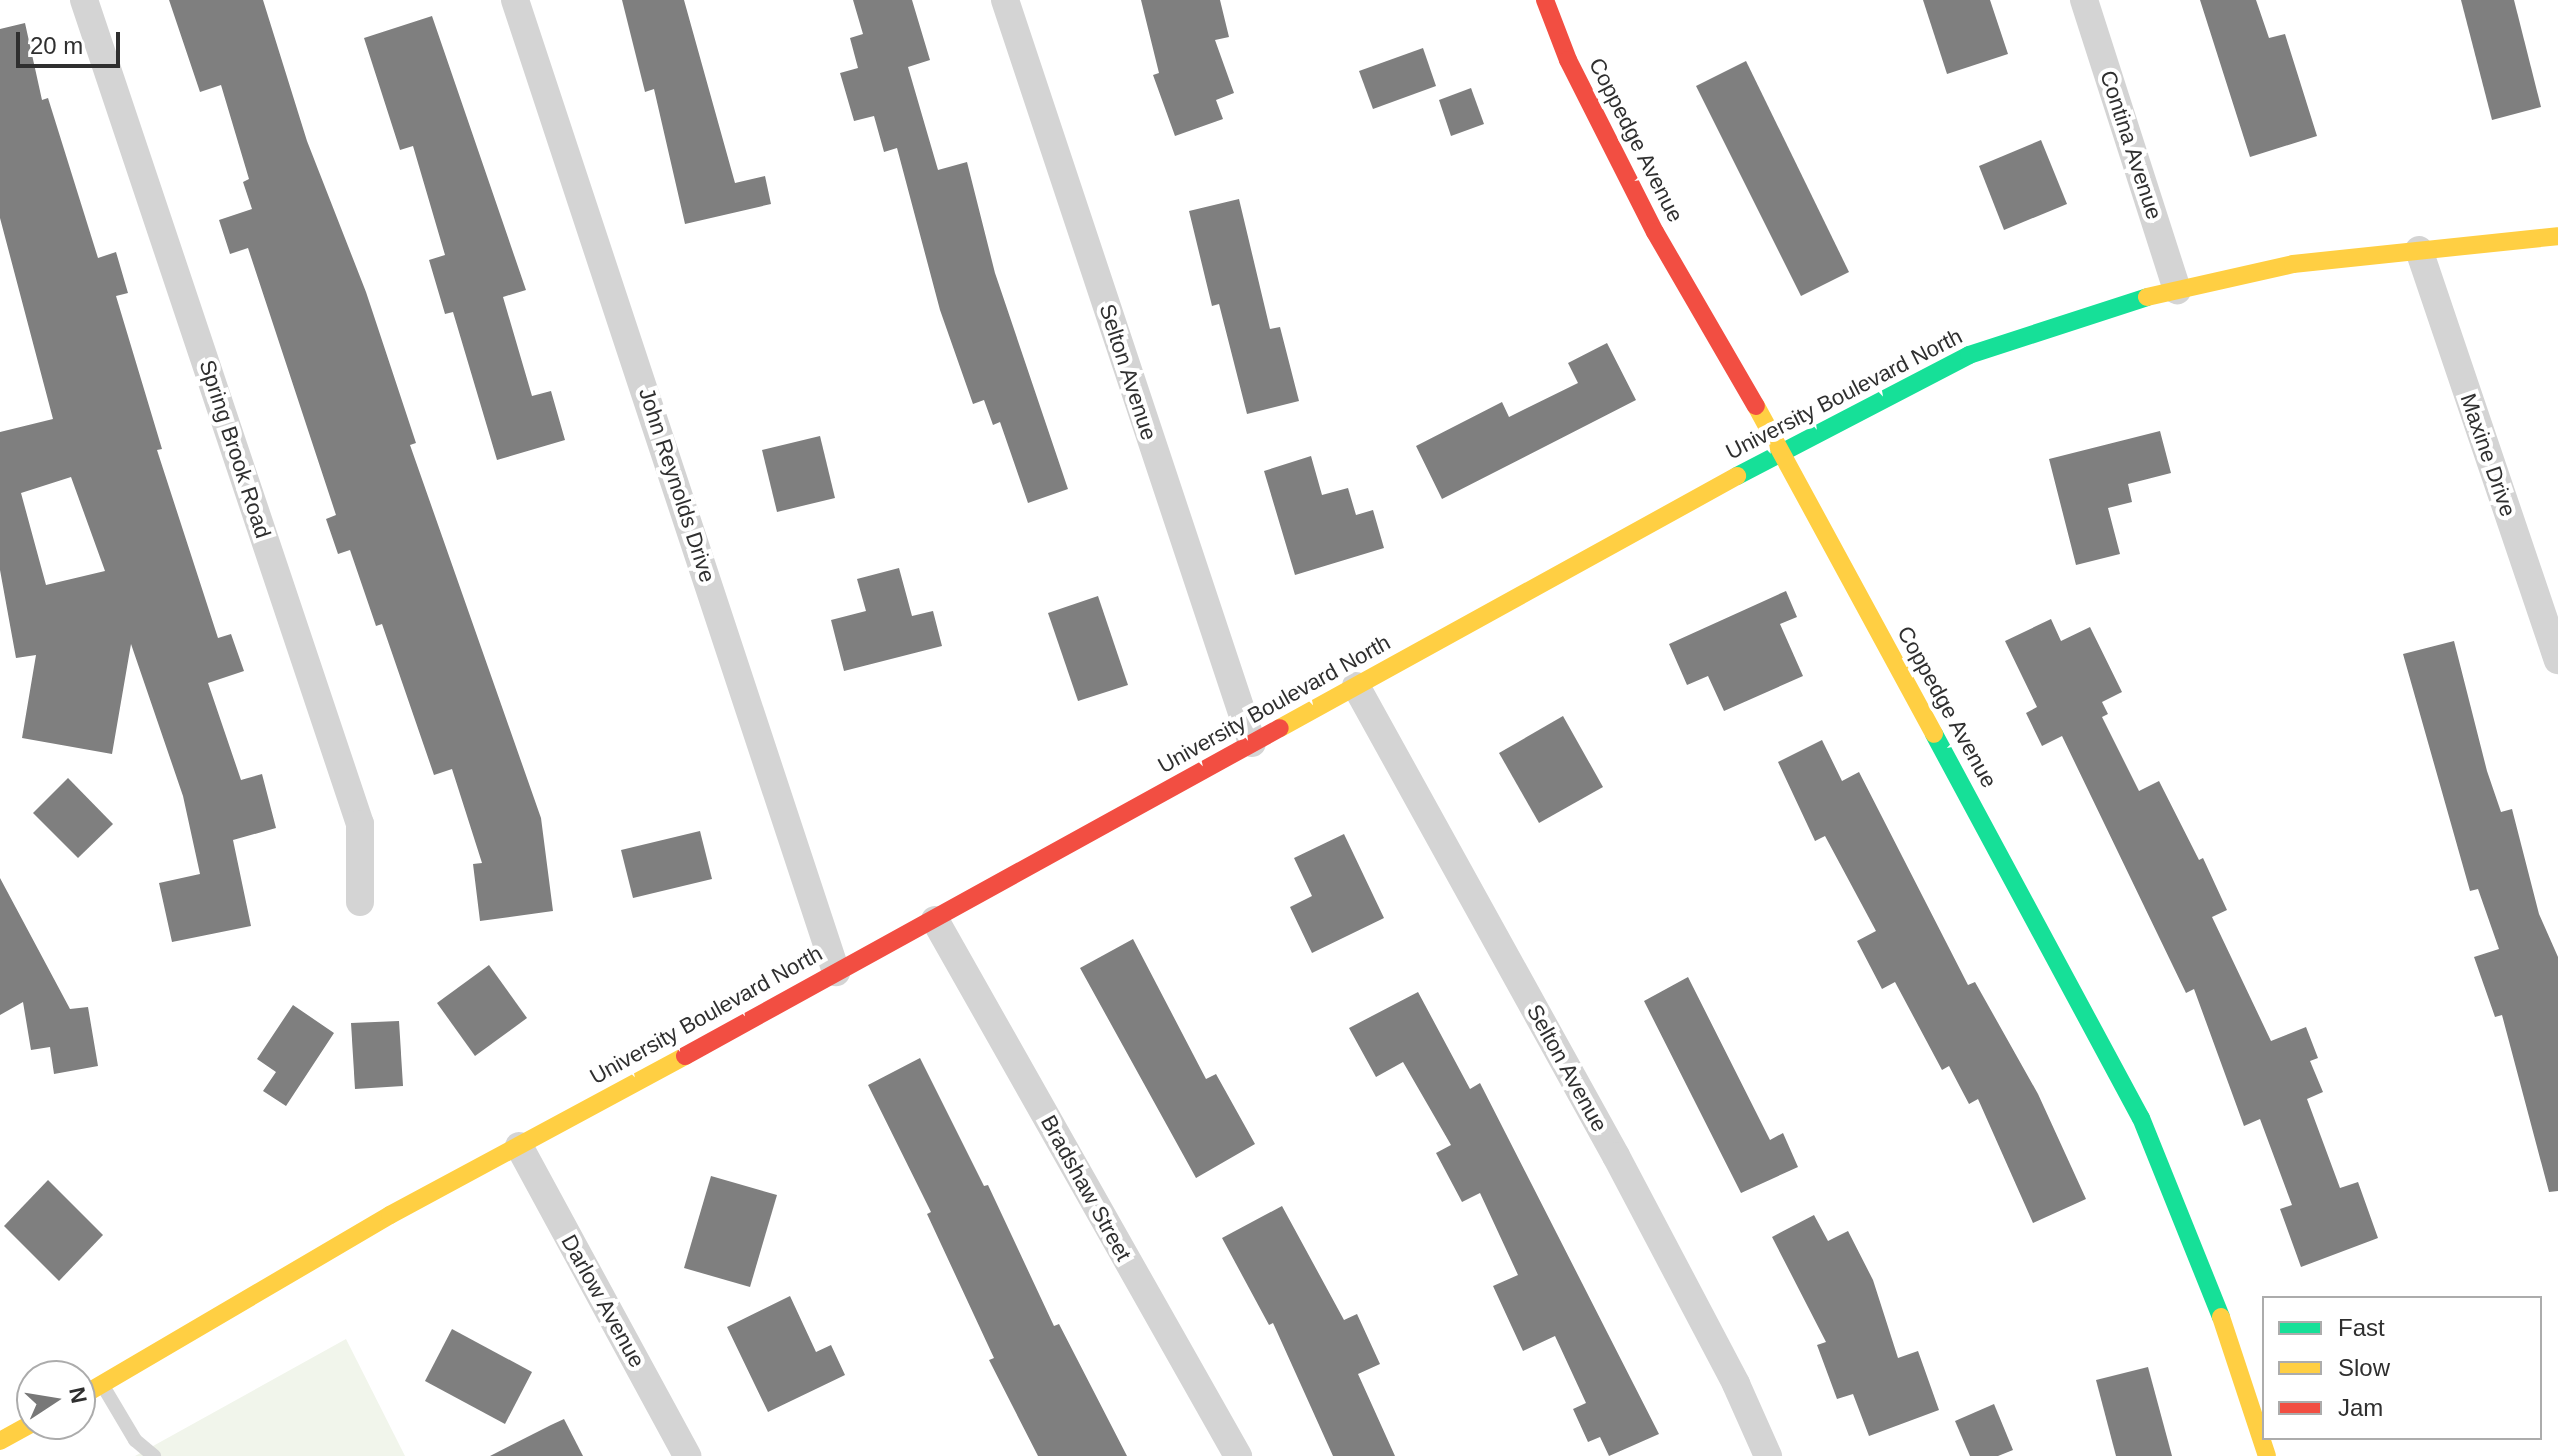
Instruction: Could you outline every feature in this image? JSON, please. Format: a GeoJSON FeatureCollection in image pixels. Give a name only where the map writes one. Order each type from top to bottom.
{"type":"FeatureCollection","features":[{"type":"Feature","properties":{"kind":"street","name":"Spring Brook Road"},"geometry":{"type":"LineString","coordinates":[[84,0],[360,824],[360,902]]}},
{"type":"Feature","properties":{"kind":"street","name":"John Reynolds Drive"},"geometry":{"type":"LineString","coordinates":[[515,0],[836,972]]}},
{"type":"Feature","properties":{"kind":"street","name":"Selton Avenue"},"geometry":{"type":"LineString","coordinates":[[1005,0],[1252,743]]}},
{"type":"Feature","properties":{"kind":"street","name":"Coppedge Avenue"},"geometry":{"type":"LineString","coordinates":[[1545,0],[1568,60],[1655,232],[1781,450],[2141,1118],[2229,1336],[2267,1456]]}},
{"type":"Feature","properties":{"kind":"street","name":"Contina Avenue"},"geometry":{"type":"LineString","coordinates":[[2084,0],[2177,290]]}},
{"type":"Feature","properties":{"kind":"street","name":"University Boulevard North"},"geometry":{"type":"LineString","coordinates":[[96,1388],[390,1215],[935,920],[1781,450],[1969,355],[2114,305],[2293,264],[2558,236]]}},
{"type":"Feature","properties":{"kind":"street","name":"Maxine Drive"},"geometry":{"type":"LineString","coordinates":[[2419,250],[2558,660]]}},
{"type":"Feature","properties":{"kind":"street","name":"Selton Avenue"},"geometry":{"type":"LineString","coordinates":[[1356,686],[1616,1156],[1768,1456]]}},
{"type":"Feature","properties":{"kind":"street","name":"Bradshaw Street"},"geometry":{"type":"LineString","coordinates":[[935,920],[1238,1456]]}},
{"type":"Feature","properties":{"kind":"street","name":"Darlow Avenue"},"geometry":{"type":"LineString","coordinates":[[519,1146],[687,1456]]}},
{"type":"Feature","properties":{"kind":"lane"},"geometry":{"type":"LineString","coordinates":[[102,1385],[135,1440],[154,1456]]}},
{"type":"Feature","properties":{"kind":"shaded area"},"geometry":{"type":"Polygon","coordinates":[[[346,1339],[405,1456],[135,1456],[346,1339]]]}},
{"type":"Feature","properties":{"kind":"building"},"geometry":{"type":"Polygon","coordinates":[[[169,0],[263,0],[307,141],[366,292],[416,443],[410,445],[541,818],[553,911],[480,921],[473,864],[482,863],[452,769],[434,775],[382,624],[376,626],[350,550],[338,554],[326,519],[336,515],[248,248],[230,254],[219,220],[252,209],[243,182],[249,179],[221,85],[200,92],[169,0]]]}},
{"type":"Feature","properties":{"kind":"building"},"geometry":{"type":"Polygon","coordinates":[[[622,0],[684,0],[735,183],[765,176],[771,204],[685,224],[654,89],[645,92],[622,0]]]}},
{"type":"Feature","properties":{"kind":"building"},"geometry":{"type":"Polygon","coordinates":[[[853,0],[912,0],[930,60],[908,67],[938,170],[967,162],[995,273],[1068,489],[1028,503],[1000,422],[993,425],[984,400],[973,404],[940,310],[897,148],[884,152],[874,116],[854,121],[840,73],[858,68],[850,38],[863,34],[853,0]]]}},
{"type":"Feature","properties":{"kind":"building"},"geometry":{"type":"Polygon","coordinates":[[[1141,0],[1220,0],[1229,37],[1215,40],[1234,93],[1216,100],[1223,119],[1175,136],[1153,75],[1159,73],[1141,0]]]}},
{"type":"Feature","properties":{"kind":"building"},"geometry":{"type":"Polygon","coordinates":[[[1923,0],[1990,0],[2008,54],[1947,74],[1923,0]]]}},
{"type":"Feature","properties":{"kind":"building"},"geometry":{"type":"Polygon","coordinates":[[[2200,0],[2256,0],[2269,38],[2285,34],[2317,136],[2250,157],[2200,0]]]}},
{"type":"Feature","properties":{"kind":"building"},"geometry":{"type":"Polygon","coordinates":[[[2461,0],[2514,0],[2541,107],[2492,120],[2461,0]]]}},
{"type":"Feature","properties":{"kind":"building"},"geometry":{"type":"Polygon","coordinates":[[[432,16],[526,290],[503,297],[532,396],[551,391],[565,440],[497,460],[453,312],[445,314],[429,260],[445,255],[413,146],[400,150],[364,38],[432,16]]]}},
{"type":"Feature","properties":{"kind":"building"},"geometry":{"type":"Polygon","coordinates":[[[25,23],[42,100],[48,98],[98,258],[116,252],[128,293],[116,296],[162,449],[157,450],[218,638],[231,634],[244,671],[208,683],[241,780],[262,774],[276,828],[233,840],[251,926],[172,942],[159,883],[200,874],[183,796],[131,644],[112,754],[22,738],[36,655],[16,658],[0,570],[0,432],[53,419],[0,218],[0,29],[25,23]],[[71,477],[21,493],[46,585],[105,571],[71,477]]]}},
{"type":"Feature","properties":{"kind":"building"},"geometry":{"type":"Polygon","coordinates":[[[1423,48],[1436,86],[1373,109],[1359,71],[1423,48]]]}},
{"type":"Feature","properties":{"kind":"building"},"geometry":{"type":"Polygon","coordinates":[[[1746,61],[1849,272],[1801,296],[1696,86],[1746,61]]]}},
{"type":"Feature","properties":{"kind":"building"},"geometry":{"type":"Polygon","coordinates":[[[1471,88],[1484,124],[1451,136],[1439,100],[1471,88]]]}},
{"type":"Feature","properties":{"kind":"building"},"geometry":{"type":"Polygon","coordinates":[[[2041,140],[2067,204],[2004,230],[1979,166],[2041,140]]]}},
{"type":"Feature","properties":{"kind":"building"},"geometry":{"type":"Polygon","coordinates":[[[1239,199],[1270,329],[1280,327],[1299,401],[1247,414],[1219,304],[1212,306],[1189,211],[1239,199]]]}},
{"type":"Feature","properties":{"kind":"building"},"geometry":{"type":"Polygon","coordinates":[[[1607,343],[1636,400],[1442,499],[1416,446],[1502,402],[1509,417],[1578,383],[1568,363],[1607,343]]]}},
{"type":"Feature","properties":{"kind":"building"},"geometry":{"type":"Polygon","coordinates":[[[2160,431],[2171,473],[2128,484],[2132,502],[2108,508],[2120,554],[2076,565],[2049,459],[2160,431]]]}},
{"type":"Feature","properties":{"kind":"building"},"geometry":{"type":"Polygon","coordinates":[[[820,436],[835,498],[777,512],[762,450],[820,436]]]}},
{"type":"Feature","properties":{"kind":"building"},"geometry":{"type":"Polygon","coordinates":[[[1311,456],[1322,495],[1348,488],[1356,515],[1373,510],[1384,548],[1295,575],[1264,471],[1311,456]]]}},
{"type":"Feature","properties":{"kind":"building"},"geometry":{"type":"Polygon","coordinates":[[[899,568],[912,616],[933,611],[942,646],[844,671],[831,620],[866,611],[857,579],[899,568]]]}},
{"type":"Feature","properties":{"kind":"building"},"geometry":{"type":"Polygon","coordinates":[[[1786,591],[1797,617],[1780,624],[1803,676],[1724,711],[1708,676],[1687,685],[1669,644],[1786,591]]]}},
{"type":"Feature","properties":{"kind":"building"},"geometry":{"type":"Polygon","coordinates":[[[1098,596],[1128,685],[1078,701],[1048,613],[1098,596]]]}},
{"type":"Feature","properties":{"kind":"building"},"geometry":{"type":"Polygon","coordinates":[[[2051,619],[2061,641],[2090,627],[2122,692],[2102,702],[2108,714],[2102,717],[2139,791],[2159,781],[2199,860],[2203,858],[2227,910],[2212,917],[2271,1041],[2306,1027],[2318,1058],[2310,1061],[2323,1092],[2307,1099],[2340,1188],[2358,1182],[2378,1238],[2301,1267],[2280,1209],[2292,1205],[2260,1119],[2244,1126],[2194,989],[2186,993],[2062,736],[2042,746],[2026,713],[2037,707],[2005,641],[2051,619]]]}},
{"type":"Feature","properties":{"kind":"building"},"geometry":{"type":"Polygon","coordinates":[[[2454,641],[2487,771],[2501,812],[2512,809],[2539,914],[2558,957],[2558,1191],[2549,1192],[2502,1015],[2495,1017],[2474,957],[2499,949],[2478,889],[2470,891],[2403,654],[2454,641]]]}},
{"type":"Feature","properties":{"kind":"building"},"geometry":{"type":"Polygon","coordinates":[[[1563,716],[1603,787],[1539,823],[1499,753],[1563,716]]]}},
{"type":"Feature","properties":{"kind":"building"},"geometry":{"type":"Polygon","coordinates":[[[1822,740],[1842,781],[1859,772],[1968,985],[1975,982],[2038,1094],[2086,1199],[2033,1223],[1978,1099],[1969,1104],[1949,1066],[1942,1070],[1895,982],[1882,989],[1857,941],[1876,931],[1825,836],[1815,841],[1778,762],[1822,740]]]}},
{"type":"Feature","properties":{"kind":"building"},"geometry":{"type":"Polygon","coordinates":[[[68,778],[113,824],[78,858],[33,813],[68,778]]]}},
{"type":"Feature","properties":{"kind":"building"},"geometry":{"type":"Polygon","coordinates":[[[700,831],[712,879],[633,898],[621,850],[700,831]]]}},
{"type":"Feature","properties":{"kind":"building"},"geometry":{"type":"Polygon","coordinates":[[[1344,834],[1384,918],[1312,953],[1290,907],[1312,896],[1294,858],[1344,834]]]}},
{"type":"Feature","properties":{"kind":"building"},"geometry":{"type":"Polygon","coordinates":[[[0,878],[70,1009],[88,1007],[98,1066],[54,1074],[50,1047],[31,1050],[23,1002],[0,1015],[0,878]]]}},
{"type":"Feature","properties":{"kind":"building"},"geometry":{"type":"Polygon","coordinates":[[[1133,939],[1206,1079],[1216,1074],[1255,1144],[1196,1178],[1080,968],[1133,939]]]}},
{"type":"Feature","properties":{"kind":"building"},"geometry":{"type":"Polygon","coordinates":[[[489,965],[527,1018],[475,1056],[437,1003],[489,965]]]}},
{"type":"Feature","properties":{"kind":"building"},"geometry":{"type":"Polygon","coordinates":[[[1688,977],[1770,1140],[1783,1133],[1798,1167],[1741,1193],[1644,1001],[1688,977]]]}},
{"type":"Feature","properties":{"kind":"building"},"geometry":{"type":"Polygon","coordinates":[[[1418,992],[1470,1089],[1480,1083],[1659,1434],[1609,1456],[1600,1437],[1588,1442],[1573,1409],[1586,1403],[1555,1336],[1523,1351],[1493,1286],[1518,1275],[1480,1193],[1462,1202],[1436,1153],[1451,1145],[1403,1062],[1376,1077],[1349,1028],[1418,992]]]}},
{"type":"Feature","properties":{"kind":"building"},"geometry":{"type":"Polygon","coordinates":[[[293,1005],[334,1033],[286,1106],[263,1091],[276,1072],[257,1059],[293,1005]]]}},
{"type":"Feature","properties":{"kind":"building"},"geometry":{"type":"Polygon","coordinates":[[[399,1021],[403,1086],[355,1089],[351,1023],[399,1021]]]}},
{"type":"Feature","properties":{"kind":"building"},"geometry":{"type":"Polygon","coordinates":[[[920,1058],[984,1186],[988,1185],[1054,1326],[1059,1324],[1127,1456],[1038,1456],[989,1360],[994,1358],[927,1214],[931,1212],[868,1085],[920,1058]]]}},
{"type":"Feature","properties":{"kind":"building"},"geometry":{"type":"Polygon","coordinates":[[[711,1176],[777,1195],[750,1287],[684,1268],[711,1176]]]}},
{"type":"Feature","properties":{"kind":"building"},"geometry":{"type":"Polygon","coordinates":[[[48,1180],[103,1235],[59,1281],[4,1226],[48,1180]]]}},
{"type":"Feature","properties":{"kind":"building"},"geometry":{"type":"Polygon","coordinates":[[[1282,1206],[1344,1320],[1357,1314],[1380,1364],[1358,1374],[1395,1456],[1333,1456],[1273,1323],[1269,1325],[1222,1238],[1282,1206]]]}},
{"type":"Feature","properties":{"kind":"building"},"geometry":{"type":"Polygon","coordinates":[[[1814,1215],[1828,1241],[1848,1231],[1873,1280],[1898,1358],[1918,1351],[1939,1410],[1869,1436],[1853,1394],[1837,1399],[1817,1345],[1826,1342],[1772,1237],[1814,1215]]]}},
{"type":"Feature","properties":{"kind":"building"},"geometry":{"type":"Polygon","coordinates":[[[790,1296],[816,1352],[831,1345],[845,1375],[768,1412],[727,1327],[790,1296]]]}},
{"type":"Feature","properties":{"kind":"building"},"geometry":{"type":"Polygon","coordinates":[[[452,1329],[532,1372],[505,1424],[425,1381],[452,1329]]]}},
{"type":"Feature","properties":{"kind":"building"},"geometry":{"type":"Polygon","coordinates":[[[2148,1367],[2172,1456],[2116,1456],[2096,1380],[2148,1367]]]}},
{"type":"Feature","properties":{"kind":"building"},"geometry":{"type":"Polygon","coordinates":[[[1994,1404],[2013,1450],[1998,1456],[1970,1456],[1955,1421],[1994,1404]]]}},
{"type":"Feature","properties":{"kind":"building"},"geometry":{"type":"Polygon","coordinates":[[[564,1419],[583,1456],[490,1456],[551,1425],[564,1419]]]}},
{"type":"Feature","properties":{"kind":"traffic: fast"},"geometry":{"type":"LineString","coordinates":[[1737,476],[1969,355],[2147,297]]}},
{"type":"Feature","properties":{"kind":"traffic: fast"},"geometry":{"type":"LineString","coordinates":[[1934,734],[2141,1118],[2221,1317]]}},
{"type":"Feature","properties":{"kind":"traffic: slow"},"geometry":{"type":"LineString","coordinates":[[2147,297],[2293,264],[2558,236]]}},
{"type":"Feature","properties":{"kind":"traffic: slow"},"geometry":{"type":"LineString","coordinates":[[1756,406],[1934,734]]}},
{"type":"Feature","properties":{"kind":"traffic: slow"},"geometry":{"type":"LineString","coordinates":[[1280,728],[1737,476]]}},
{"type":"Feature","properties":{"kind":"traffic: slow"},"geometry":{"type":"LineString","coordinates":[[96,1388],[390,1215],[685,1056]]}},
{"type":"Feature","properties":{"kind":"traffic: slow"},"geometry":{"type":"LineString","coordinates":[[2221,1317],[2267,1456]]}},
{"type":"Feature","properties":{"kind":"traffic: slow"},"geometry":{"type":"LineString","coordinates":[[0,1441],[16,1432]]}},
{"type":"Feature","properties":{"kind":"traffic: jam"},"geometry":{"type":"LineString","coordinates":[[1545,0],[1568,60],[1655,232],[1756,406]]}},
{"type":"Feature","properties":{"kind":"traffic: jam"},"geometry":{"type":"LineString","coordinates":[[685,1056],[1280,728]]}}]}
